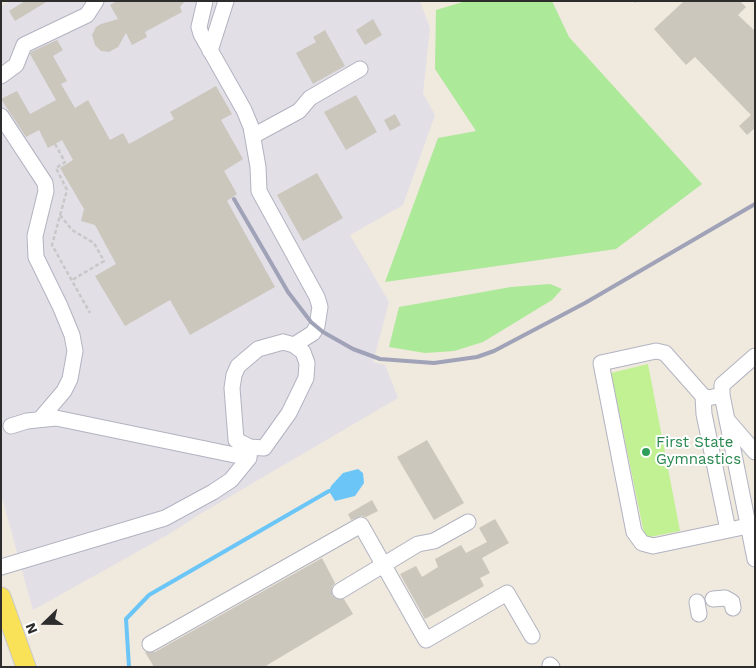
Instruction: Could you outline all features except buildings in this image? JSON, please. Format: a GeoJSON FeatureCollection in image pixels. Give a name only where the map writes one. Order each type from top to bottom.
{"type":"FeatureCollection","features":[{"type":"Feature","properties":{"kind":"main road"},"geometry":{"type":"LineString","coordinates":[[1,597],[26,667]]}},
{"type":"Feature","properties":{"kind":"street"},"geometry":{"type":"LineString","coordinates":[[1,76],[16,65],[24,45],[87,15],[96,1]]}},
{"type":"Feature","properties":{"kind":"street"},"geometry":{"type":"LineString","coordinates":[[205,1],[200,27],[210,50],[244,110],[252,136],[258,167],[259,191],[317,297],[320,307],[320,318],[313,333],[294,345]]}},
{"type":"Feature","properties":{"kind":"street"},"geometry":{"type":"LineString","coordinates":[[210,50],[226,1]]}},
{"type":"Feature","properties":{"kind":"street"},"geometry":{"type":"LineString","coordinates":[[252,136],[299,111],[310,98],[360,69]]}},
{"type":"Feature","properties":{"kind":"street"},"geometry":{"type":"LineString","coordinates":[[1,116],[45,183],[46,191],[35,236],[36,257],[72,335],[75,351],[70,379],[64,391],[41,418]]}},
{"type":"Feature","properties":{"kind":"street"},"geometry":{"type":"LineString","coordinates":[[4,426],[41,418],[71,420],[250,452],[264,448],[300,394],[306,378],[307,363],[303,352],[294,345],[283,342],[258,349],[238,366],[234,375],[232,388],[236,440],[250,452]]}},
{"type":"Feature","properties":{"kind":"street"},"geometry":{"type":"LineString","coordinates":[[722,395],[708,398],[703,396],[665,353],[656,351],[601,363],[634,532],[642,543],[653,546],[748,526]]}},
{"type":"Feature","properties":{"kind":"street"},"geometry":{"type":"LineString","coordinates":[[755,356],[722,385],[722,395],[755,559]]}},
{"type":"Feature","properties":{"kind":"street"},"geometry":{"type":"LineString","coordinates":[[703,396],[704,414],[728,530]]}},
{"type":"Feature","properties":{"kind":"street"},"geometry":{"type":"LineString","coordinates":[[728,421],[755,452]]}},
{"type":"Feature","properties":{"kind":"street"},"geometry":{"type":"LineString","coordinates":[[1,567],[165,518],[230,480],[250,452]]}},
{"type":"Feature","properties":{"kind":"street"},"geometry":{"type":"LineString","coordinates":[[340,591],[418,544],[434,541],[468,522]]}},
{"type":"Feature","properties":{"kind":"street"},"geometry":{"type":"LineString","coordinates":[[150,644],[229,604],[361,525],[426,640],[507,593],[532,636]]}},
{"type":"Feature","properties":{"kind":"street"},"geometry":{"type":"LineString","coordinates":[[713,599],[725,598],[732,602],[733,608]]}},
{"type":"Feature","properties":{"kind":"path"},"geometry":{"type":"LineString","coordinates":[[55,144],[65,162],[56,168],[67,190],[52,245],[90,313]]}},
{"type":"Feature","properties":{"kind":"path"},"geometry":{"type":"LineString","coordinates":[[60,215],[72,230],[94,243],[104,261],[72,280]]}},
{"type":"Feature","properties":{"kind":"shaded area"},"geometry":{"type":"Polygon","coordinates":[[[10,1],[420,1],[430,28],[423,93],[435,115],[403,205],[350,235],[389,302],[373,362],[385,365],[398,398],[169,534],[33,610],[1,494],[1,6],[10,1]]]}},
{"type":"Feature","properties":{"kind":"green space"},"geometry":{"type":"Polygon","coordinates":[[[466,1],[552,1],[569,37],[702,184],[616,249],[385,282],[438,138],[476,131],[435,69],[436,10],[466,1]]]}},
{"type":"Feature","properties":{"kind":"green space"},"geometry":{"type":"Polygon","coordinates":[[[550,284],[562,289],[552,300],[483,342],[454,351],[425,353],[389,347],[399,307],[511,287],[550,284]]]}},
{"type":"Feature","properties":{"kind":"green space","name":"First State Gymnastics"},"geometry":{"type":"Polygon","coordinates":[[[648,364],[680,531],[645,538],[611,373],[648,364]]]}},
{"type":"Feature","properties":{"kind":"water"},"geometry":{"type":"Polygon","coordinates":[[[358,469],[363,473],[364,483],[355,496],[335,501],[329,491],[331,486],[343,473],[358,469]]]}},
{"type":"Feature","properties":{"kind":"waterway"},"geometry":{"type":"LineString","coordinates":[[129,667],[126,619],[149,595],[329,491]]}},
{"type":"Feature","properties":{"kind":"railway"},"geometry":{"type":"LineString","coordinates":[[234,199],[288,292],[311,322],[323,332],[353,349],[380,359],[434,363],[477,357],[494,351],[585,303],[755,204]]}},
{"type":"Feature","properties":{"kind":"place","name":"First State Gymnastics"},"geometry":{"type":"Point","coordinates":[646,452]}}]}
